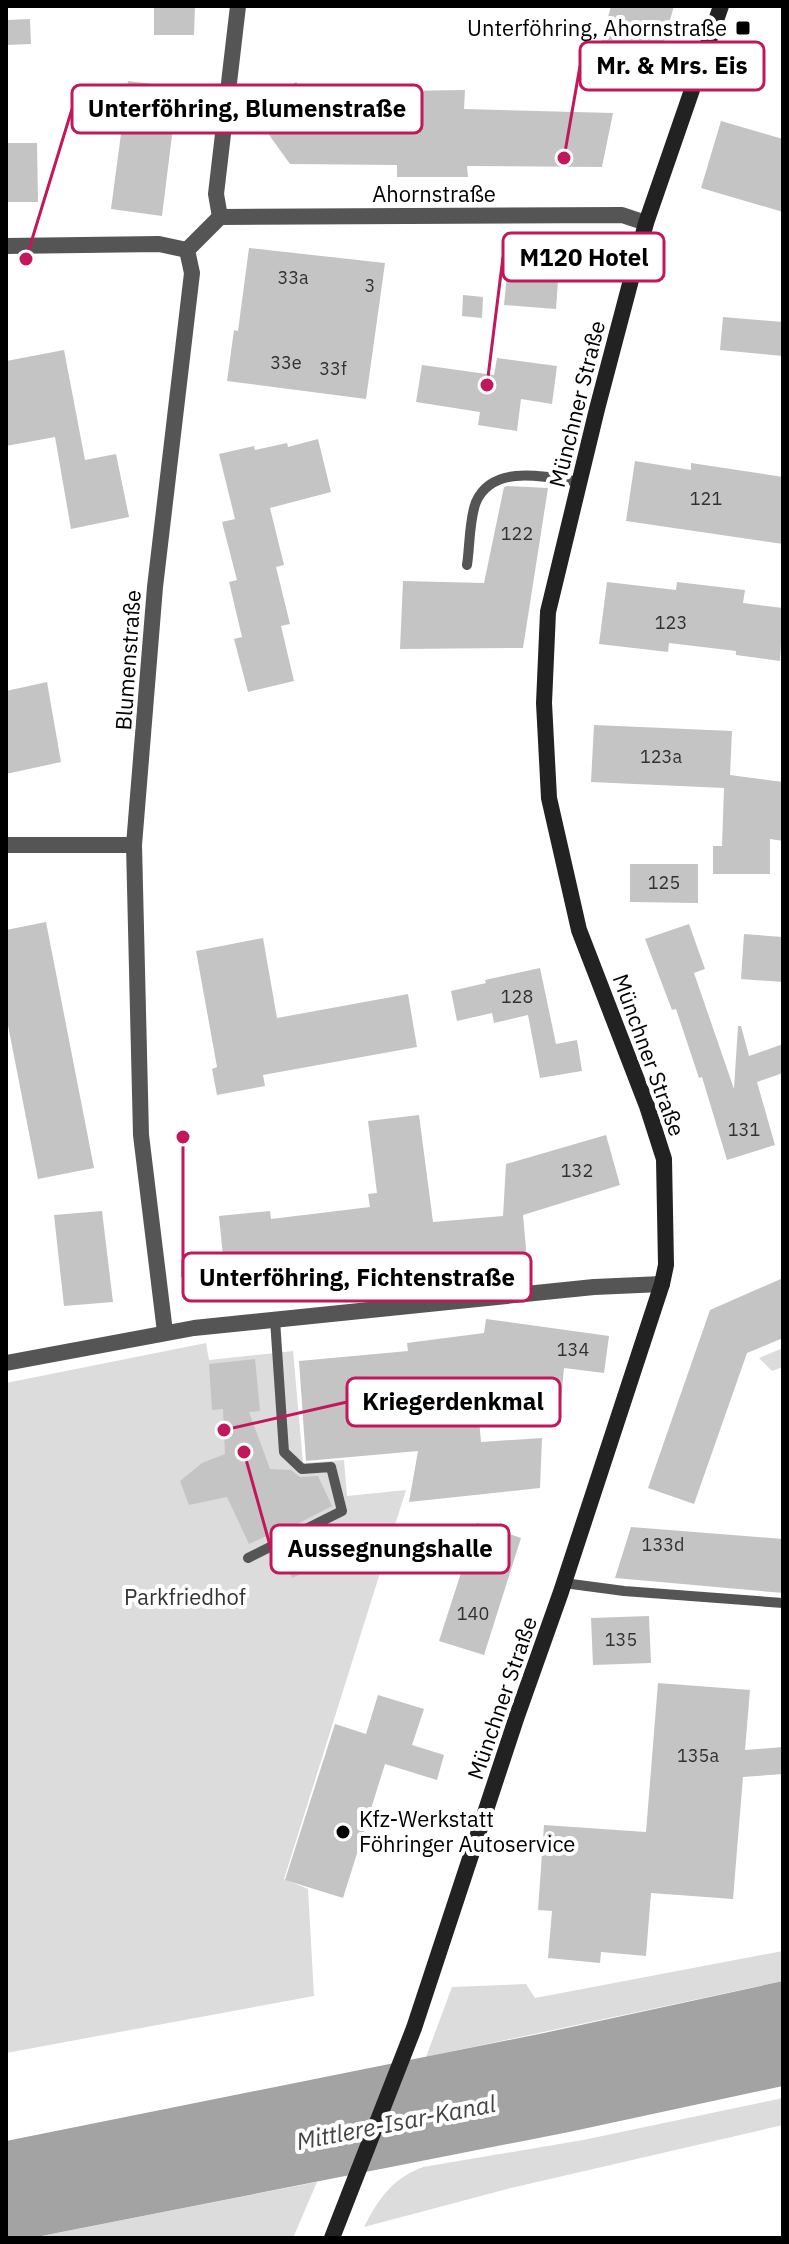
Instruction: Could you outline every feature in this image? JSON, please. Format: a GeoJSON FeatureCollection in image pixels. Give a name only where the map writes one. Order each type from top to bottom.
{"type":"FeatureCollection","features":[{"type":"Feature","properties":{"kind":"main road","name":"Münchner Straße"},"geometry":{"type":"LineString","coordinates":[[332,2238],[414,2028],[564,1583],[666,1265],[664,1159],[647,1106],[579,930],[546,782],[544,703],[548,612],[580,482],[646,223],[721,6]]}},
{"type":"Feature","properties":{"kind":"street"},"geometry":{"type":"LineString","coordinates":[[6,246],[159,244],[187,250],[220,217],[216,194],[238,6]]}},
{"type":"Feature","properties":{"kind":"street","name":"Ahornstraße"},"geometry":{"type":"LineString","coordinates":[[220,217],[622,215],[646,223]]}},
{"type":"Feature","properties":{"kind":"street","name":"Blumenstraße"},"geometry":{"type":"LineString","coordinates":[[165,1332],[141,1135],[134,845],[155,587],[192,273],[187,250]]}},
{"type":"Feature","properties":{"kind":"street"},"geometry":{"type":"LineString","coordinates":[[6,845],[134,845]]}},
{"type":"Feature","properties":{"kind":"street"},"geometry":{"type":"LineString","coordinates":[[6,1363],[165,1332],[594,1287],[662,1284]]}},
{"type":"Feature","properties":{"kind":"lane"},"geometry":{"type":"LineString","coordinates":[[467,565],[476,503],[492,484],[506,477],[519,476],[580,482]]}},
{"type":"Feature","properties":{"kind":"lane"},"geometry":{"type":"LineString","coordinates":[[248,1558],[342,1511],[331,1467],[302,1469],[284,1452],[275,1320]]}},
{"type":"Feature","properties":{"kind":"lane"},"geometry":{"type":"LineString","coordinates":[[564,1583],[624,1591],[783,1603]]}},
{"type":"Feature","properties":{"kind":"green space","name":"Parkfriedhof"},"geometry":{"type":"Polygon","coordinates":[[[206,1343],[209,1360],[293,1351],[303,1463],[344,1460],[347,1496],[406,1490],[284,1879],[308,1889],[314,1996],[6,2053],[6,1383],[206,1343]]]}},
{"type":"Feature","properties":{"kind":"green space"},"geometry":{"type":"Polygon","coordinates":[[[783,1348],[783,1367],[772,1371],[759,1358],[783,1348]]]}},
{"type":"Feature","properties":{"kind":"green space"},"geometry":{"type":"Polygon","coordinates":[[[783,1951],[783,1981],[426,2057],[452,1987],[526,1984],[535,1998],[783,1951]]]}},
{"type":"Feature","properties":{"kind":"green space"},"geometry":{"type":"Polygon","coordinates":[[[783,2098],[783,2125],[511,2188],[364,2227],[388,2191],[403,2177],[423,2167],[583,2140],[783,2098]]]}},
{"type":"Feature","properties":{"kind":"green space"},"geometry":{"type":"Polygon","coordinates":[[[317,2182],[293,2238],[31,2238],[317,2182]]]}},
{"type":"Feature","properties":{"kind":"water","name":"Mittlere-Isar-Kanal"},"geometry":{"type":"Polygon","coordinates":[[[783,1981],[783,2086],[569,2132],[31,2238],[6,2238],[6,2141],[544,2033],[783,1981]]]}},
{"type":"Feature","properties":{"kind":"building"},"geometry":{"type":"Polygon","coordinates":[[[154,6],[195,6],[194,35],[154,35],[154,6]]]}},
{"type":"Feature","properties":{"kind":"building"},"geometry":{"type":"Polygon","coordinates":[[[611,6],[674,6],[655,73],[597,57],[611,6]]]}},
{"type":"Feature","properties":{"kind":"building"},"geometry":{"type":"Polygon","coordinates":[[[30,19],[31,44],[6,45],[6,20],[30,19]]]}},
{"type":"Feature","properties":{"kind":"building"},"geometry":{"type":"Polygon","coordinates":[[[128,81],[178,87],[162,216],[111,209],[128,81]]]}},
{"type":"Feature","properties":{"kind":"building"},"geometry":{"type":"Polygon","coordinates":[[[296,82],[318,106],[396,108],[396,91],[465,90],[464,109],[613,113],[602,167],[467,166],[468,177],[397,177],[397,165],[290,164],[254,114],[296,82]]]}},
{"type":"Feature","properties":{"kind":"building"},"geometry":{"type":"Polygon","coordinates":[[[721,121],[783,139],[783,212],[701,188],[721,121]]]}},
{"type":"Feature","properties":{"kind":"building"},"geometry":{"type":"Polygon","coordinates":[[[6,143],[37,143],[38,202],[6,202],[6,143]]]}},
{"type":"Feature","properties":{"kind":"building"},"geometry":{"type":"Polygon","coordinates":[[[249,248],[385,263],[366,399],[227,381],[234,330],[238,331],[249,248]]]}},
{"type":"Feature","properties":{"kind":"building"},"geometry":{"type":"Polygon","coordinates":[[[508,264],[559,267],[556,309],[504,305],[508,264]]]}},
{"type":"Feature","properties":{"kind":"building"},"geometry":{"type":"Polygon","coordinates":[[[463,295],[483,297],[482,318],[462,316],[463,295]]]}},
{"type":"Feature","properties":{"kind":"building"},"geometry":{"type":"Polygon","coordinates":[[[723,317],[783,322],[783,356],[720,350],[723,317]]]}},
{"type":"Feature","properties":{"kind":"building"},"geometry":{"type":"Polygon","coordinates":[[[64,350],[85,460],[116,454],[129,517],[71,529],[55,437],[6,446],[6,361],[64,350]]]}},
{"type":"Feature","properties":{"kind":"building"},"geometry":{"type":"Polygon","coordinates":[[[497,358],[557,366],[552,404],[521,399],[517,431],[478,425],[480,412],[416,402],[422,365],[494,375],[497,358]]]}},
{"type":"Feature","properties":{"kind":"building"},"geometry":{"type":"Polygon","coordinates":[[[318,439],[331,492],[270,508],[284,565],[276,567],[290,624],[281,626],[294,681],[248,692],[234,639],[242,637],[229,582],[237,580],[222,522],[235,519],[219,454],[254,446],[255,450],[287,443],[288,447],[318,439]]]}},
{"type":"Feature","properties":{"kind":"building"},"geometry":{"type":"Polygon","coordinates":[[[635,461],[691,470],[691,463],[783,477],[783,544],[626,521],[635,461]]]}},
{"type":"Feature","properties":{"kind":"building"},"geometry":{"type":"Polygon","coordinates":[[[504,487],[548,488],[523,648],[400,649],[403,581],[484,583],[504,487]]]}},
{"type":"Feature","properties":{"kind":"building"},"geometry":{"type":"Polygon","coordinates":[[[607,582],[676,590],[677,582],[745,590],[743,603],[783,608],[780,661],[736,655],[736,651],[669,643],[668,652],[599,644],[607,582]]]}},
{"type":"Feature","properties":{"kind":"building"},"geometry":{"type":"Polygon","coordinates":[[[47,682],[61,762],[6,774],[6,691],[47,682]]]}},
{"type":"Feature","properties":{"kind":"building"},"geometry":{"type":"Polygon","coordinates":[[[594,725],[732,731],[730,775],[783,782],[783,841],[770,839],[770,874],[713,874],[713,846],[722,846],[724,788],[591,782],[594,725]]]}},
{"type":"Feature","properties":{"kind":"building"},"geometry":{"type":"Polygon","coordinates":[[[630,864],[698,864],[698,903],[630,902],[630,864]]]}},
{"type":"Feature","properties":{"kind":"building"},"geometry":{"type":"Polygon","coordinates":[[[46,922],[94,1168],[38,1179],[6,1015],[6,930],[46,922]]]}},
{"type":"Feature","properties":{"kind":"building"},"geometry":{"type":"Polygon","coordinates":[[[689,924],[705,969],[694,973],[734,1089],[738,1026],[741,1026],[749,1056],[783,1044],[783,1073],[757,1082],[775,1145],[727,1160],[702,1077],[699,1078],[676,1009],[672,1010],[645,939],[689,924]]]}},
{"type":"Feature","properties":{"kind":"building"},"geometry":{"type":"Polygon","coordinates":[[[744,934],[783,937],[783,982],[741,979],[744,934]]]}},
{"type":"Feature","properties":{"kind":"building"},"geometry":{"type":"Polygon","coordinates":[[[263,938],[277,1018],[408,994],[417,1047],[263,1075],[265,1086],[217,1095],[212,1069],[217,1067],[196,951],[263,938]]]}},
{"type":"Feature","properties":{"kind":"building"},"geometry":{"type":"Polygon","coordinates":[[[540,968],[556,1044],[577,1040],[582,1071],[540,1078],[528,1015],[494,1023],[492,1013],[457,1021],[451,991],[540,968]]]}},
{"type":"Feature","properties":{"kind":"building"},"geometry":{"type":"Polygon","coordinates":[[[419,1115],[433,1222],[503,1216],[506,1164],[606,1135],[620,1185],[523,1215],[527,1260],[448,1267],[447,1263],[226,1287],[219,1216],[270,1211],[271,1219],[370,1207],[368,1194],[377,1193],[368,1121],[419,1115]]]}},
{"type":"Feature","properties":{"kind":"building"},"geometry":{"type":"Polygon","coordinates":[[[102,1211],[113,1302],[64,1306],[54,1215],[102,1211]]]}},
{"type":"Feature","properties":{"kind":"building"},"geometry":{"type":"Polygon","coordinates":[[[783,1278],[783,1338],[747,1353],[694,1504],[648,1488],[710,1310],[783,1278]]]}},
{"type":"Feature","properties":{"kind":"building"},"geometry":{"type":"Polygon","coordinates":[[[486,1319],[609,1336],[604,1373],[564,1368],[561,1401],[477,1396],[481,1442],[542,1438],[540,1488],[409,1502],[418,1451],[306,1461],[299,1361],[408,1351],[407,1343],[484,1333],[486,1319]]]}},
{"type":"Feature","properties":{"kind":"building"},"geometry":{"type":"Polygon","coordinates":[[[255,1359],[260,1411],[249,1412],[270,1469],[291,1470],[300,1477],[318,1476],[332,1506],[274,1536],[273,1533],[249,1544],[227,1497],[189,1505],[180,1481],[202,1463],[225,1454],[223,1409],[212,1410],[209,1364],[255,1359]]]}},
{"type":"Feature","properties":{"kind":"building"},"geometry":{"type":"Polygon","coordinates":[[[477,1523],[521,1538],[484,1655],[439,1641],[477,1523]]]}},
{"type":"Feature","properties":{"kind":"building"},"geometry":{"type":"Polygon","coordinates":[[[631,1527],[783,1539],[783,1593],[615,1578],[631,1527]]]}},
{"type":"Feature","properties":{"kind":"building"},"geometry":{"type":"Polygon","coordinates":[[[324,1529],[337,1558],[292,1578],[281,1551],[324,1529]]]}},
{"type":"Feature","properties":{"kind":"building"},"geometry":{"type":"Polygon","coordinates":[[[649,1616],[651,1663],[593,1665],[591,1618],[649,1616]]]}},
{"type":"Feature","properties":{"kind":"building"},"geometry":{"type":"Polygon","coordinates":[[[658,1683],[750,1690],[745,1750],[783,1747],[783,1774],[743,1777],[733,1899],[651,1893],[646,1956],[601,1952],[600,1963],[548,1958],[552,1911],[538,1910],[544,1825],[646,1832],[658,1683]]]}},
{"type":"Feature","properties":{"kind":"building"},"geometry":{"type":"Polygon","coordinates":[[[378,1695],[424,1709],[412,1745],[444,1755],[437,1780],[385,1764],[343,1898],[285,1880],[335,1724],[366,1734],[378,1695]]]}},
{"type":"Feature","properties":{"kind":"place","name":"Unterföhring, Ahornstraße"},"geometry":{"type":"Point","coordinates":[743,28]}},
{"type":"Feature","properties":{"kind":"place","name":"Mr. & Mrs. Eis"},"geometry":{"type":"Point","coordinates":[564,158]}},
{"type":"Feature","properties":{"kind":"place","name":"Unterföhring, Blumenstraße"},"geometry":{"type":"Point","coordinates":[26,259]}},
{"type":"Feature","properties":{"kind":"place","name":"M120 Hotel"},"geometry":{"type":"Point","coordinates":[487,385]}},
{"type":"Feature","properties":{"kind":"place","name":"Unterföhring, Fichtenstraße"},"geometry":{"type":"Point","coordinates":[183,1137]}},
{"type":"Feature","properties":{"kind":"place","name":"Kriegerdenkmal"},"geometry":{"type":"Point","coordinates":[224,1430]}},
{"type":"Feature","properties":{"kind":"place","name":"Aussegnungshalle"},"geometry":{"type":"Point","coordinates":[244,1452]}},
{"type":"Feature","properties":{"kind":"place","name":"Kfz-Werkstatt Föhringer Autoservice"},"geometry":{"type":"Point","coordinates":[343,1832]}}]}
